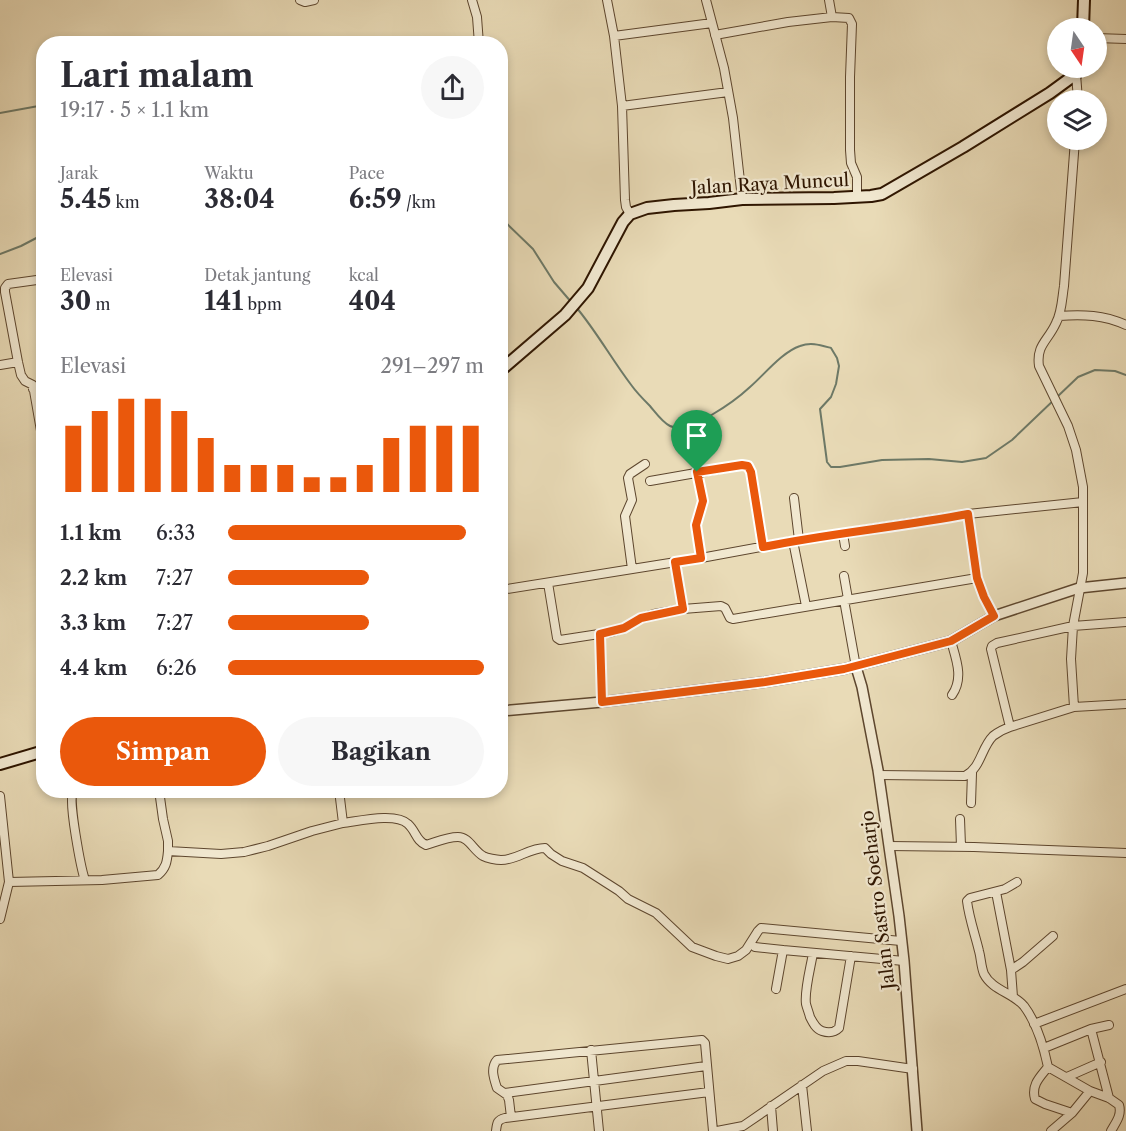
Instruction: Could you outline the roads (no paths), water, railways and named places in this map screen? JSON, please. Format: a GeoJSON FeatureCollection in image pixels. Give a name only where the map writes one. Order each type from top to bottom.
{"type":"FeatureCollection","features":[{"type":"Feature","properties":{"kind":"main road"},"geometry":{"type":"LineString","coordinates":[[1083,18],[1084,0]]}},
{"type":"Feature","properties":{"kind":"main road","name":"Jalan Raya Muncul"},"geometry":{"type":"LineString","coordinates":[[630,214],[647,208],[742,199],[857,197],[882,194],[1050,93],[1068,78]]}},
{"type":"Feature","properties":{"kind":"main road"},"geometry":{"type":"LineString","coordinates":[[508,364],[565,315],[588,288],[623,222],[630,214]]}},
{"type":"Feature","properties":{"kind":"main road"},"geometry":{"type":"LineString","coordinates":[[0,764],[36,753]]}},
{"type":"Feature","properties":{"kind":"street"},"geometry":{"type":"LineString","coordinates":[[300,0],[305,2],[314,0]]}},
{"type":"Feature","properties":{"kind":"street"},"geometry":{"type":"LineString","coordinates":[[472,0],[477,17],[478,36]]}},
{"type":"Feature","properties":{"kind":"street"},"geometry":{"type":"LineString","coordinates":[[607,0],[614,36],[622,106],[625,200],[630,214]]}},
{"type":"Feature","properties":{"kind":"street"},"geometry":{"type":"LineString","coordinates":[[706,0],[728,92],[742,199]]}},
{"type":"Feature","properties":{"kind":"street"},"geometry":{"type":"LineString","coordinates":[[830,0],[832,17]]}},
{"type":"Feature","properties":{"kind":"street"},"geometry":{"type":"LineString","coordinates":[[715,35],[788,22],[832,17],[849,18],[852,24],[850,150],[851,163],[857,177],[857,197]]}},
{"type":"Feature","properties":{"kind":"street"},"geometry":{"type":"LineString","coordinates":[[614,36],[712,23]]}},
{"type":"Feature","properties":{"kind":"street"},"geometry":{"type":"LineString","coordinates":[[1107,38],[1126,39]]}},
{"type":"Feature","properties":{"kind":"street"},"geometry":{"type":"LineString","coordinates":[[622,106],[728,92]]}},
{"type":"Feature","properties":{"kind":"street"},"geometry":{"type":"LineString","coordinates":[[1073,150],[1064,286],[1059,316],[1057,323],[1039,350],[1038,358],[1039,366],[1068,426],[1076,450],[1083,487],[1083,573],[1073,627],[1071,659],[1074,707]]}},
{"type":"Feature","properties":{"kind":"street"},"geometry":{"type":"LineString","coordinates":[[36,280],[15,282],[8,284],[5,288],[21,375],[25,381],[33,385],[36,405]]}},
{"type":"Feature","properties":{"kind":"street"},"geometry":{"type":"LineString","coordinates":[[1059,316],[1105,317],[1126,325]]}},
{"type":"Feature","properties":{"kind":"street"},"geometry":{"type":"LineString","coordinates":[[0,365],[18,362]]}},
{"type":"Feature","properties":{"kind":"street"},"geometry":{"type":"LineString","coordinates":[[632,569],[625,516],[632,500],[628,478],[630,474],[645,464]]}},
{"type":"Feature","properties":{"kind":"street"},"geometry":{"type":"LineString","coordinates":[[650,481],[742,465],[748,466],[751,472],[763,547]]}},
{"type":"Feature","properties":{"kind":"street"},"geometry":{"type":"LineString","coordinates":[[697,472],[703,501],[696,525],[701,558]]}},
{"type":"Feature","properties":{"kind":"street"},"geometry":{"type":"LineString","coordinates":[[794,498],[796,541],[806,606]]}},
{"type":"Feature","properties":{"kind":"street"},"geometry":{"type":"LineString","coordinates":[[508,589],[968,514],[1083,502]]}},
{"type":"Feature","properties":{"kind":"street"},"geometry":{"type":"LineString","coordinates":[[968,514],[977,578],[994,616]]}},
{"type":"Feature","properties":{"kind":"street"},"geometry":{"type":"LineString","coordinates":[[843,534],[845,546]]}},
{"type":"Feature","properties":{"kind":"street"},"geometry":{"type":"LineString","coordinates":[[675,562],[683,609]]}},
{"type":"Feature","properties":{"kind":"street"},"geometry":{"type":"LineString","coordinates":[[844,576],[856,667]]}},
{"type":"Feature","properties":{"kind":"street"},"geometry":{"type":"LineString","coordinates":[[548,583],[557,640],[600,634],[624,628],[641,618],[683,609],[721,606],[733,619],[977,578]]}},
{"type":"Feature","properties":{"kind":"street"},"geometry":{"type":"LineString","coordinates":[[508,710],[602,702],[776,681],[856,667],[951,641],[994,616],[1079,588],[1126,583]]}},
{"type":"Feature","properties":{"kind":"street"},"geometry":{"type":"LineString","coordinates":[[1011,727],[991,652],[992,646],[1073,627],[1126,623]]}},
{"type":"Feature","properties":{"kind":"street"},"geometry":{"type":"LineString","coordinates":[[600,634],[602,702]]}},
{"type":"Feature","properties":{"kind":"street"},"geometry":{"type":"LineString","coordinates":[[951,641],[959,676],[956,691],[952,695]]}},
{"type":"Feature","properties":{"kind":"street","name":"Jalan Sastro Soeharjo"},"geometry":{"type":"LineString","coordinates":[[856,667],[879,775],[889,846],[904,961],[917,1131]]}},
{"type":"Feature","properties":{"kind":"street"},"geometry":{"type":"LineString","coordinates":[[971,803],[972,773],[994,735],[1011,727],[1074,707],[1126,704]]}},
{"type":"Feature","properties":{"kind":"street"},"geometry":{"type":"LineString","coordinates":[[879,775],[961,777],[972,773]]}},
{"type":"Feature","properties":{"kind":"street"},"geometry":{"type":"LineString","coordinates":[[0,796],[9,882],[0,919]]}},
{"type":"Feature","properties":{"kind":"street"},"geometry":{"type":"LineString","coordinates":[[71,798],[80,865],[85,880]]}},
{"type":"Feature","properties":{"kind":"street"},"geometry":{"type":"LineString","coordinates":[[9,882],[158,875],[164,870],[168,851],[160,798]]}},
{"type":"Feature","properties":{"kind":"street"},"geometry":{"type":"LineString","coordinates":[[340,798],[343,823]]}},
{"type":"Feature","properties":{"kind":"street"},"geometry":{"type":"LineString","coordinates":[[168,851],[221,854],[244,852],[343,823],[380,818],[400,819],[408,823],[423,844],[460,837],[483,856],[500,860],[515,858],[531,850],[545,848],[562,861],[584,868],[628,899],[656,913],[692,947],[728,959],[746,950],[761,928],[901,941]]}},
{"type":"Feature","properties":{"kind":"street"},"geometry":{"type":"LineString","coordinates":[[960,819],[961,846]]}},
{"type":"Feature","properties":{"kind":"street"},"geometry":{"type":"LineString","coordinates":[[889,846],[961,846],[1126,853]]}},
{"type":"Feature","properties":{"kind":"street"},"geometry":{"type":"LineString","coordinates":[[1017,882],[996,892],[970,898],[967,901],[969,914],[985,975],[997,988],[1024,1006],[1044,1048],[1048,1067]]}},
{"type":"Feature","properties":{"kind":"street"},"geometry":{"type":"LineString","coordinates":[[996,892],[1011,970],[1013,997]]}},
{"type":"Feature","properties":{"kind":"street"},"geometry":{"type":"LineString","coordinates":[[1011,970],[1053,936]]}},
{"type":"Feature","properties":{"kind":"street"},"geometry":{"type":"LineString","coordinates":[[755,947],[904,961]]}},
{"type":"Feature","properties":{"kind":"street"},"geometry":{"type":"LineString","coordinates":[[776,989],[783,950]]}},
{"type":"Feature","properties":{"kind":"street"},"geometry":{"type":"LineString","coordinates":[[813,953],[806,1005],[815,1027],[820,1031],[830,1032],[839,1028],[851,956]]}},
{"type":"Feature","properties":{"kind":"street"},"geometry":{"type":"LineString","coordinates":[[1034,1024],[1126,988]]}},
{"type":"Feature","properties":{"kind":"street"},"geometry":{"type":"LineString","coordinates":[[1044,1048],[1091,1029],[1108,1025]]}},
{"type":"Feature","properties":{"kind":"street"},"geometry":{"type":"LineString","coordinates":[[1091,1029],[1109,1098]]}},
{"type":"Feature","properties":{"kind":"street"},"geometry":{"type":"LineString","coordinates":[[511,1117],[509,1100],[497,1088],[494,1079],[493,1067],[497,1060],[702,1040],[705,1043],[713,1131]]}},
{"type":"Feature","properties":{"kind":"street"},"geometry":{"type":"LineString","coordinates":[[591,1050],[599,1131]]}},
{"type":"Feature","properties":{"kind":"street"},"geometry":{"type":"LineString","coordinates":[[717,1131],[743,1128],[823,1071],[846,1061],[858,1060],[913,1069]]}},
{"type":"Feature","properties":{"kind":"street"},"geometry":{"type":"LineString","coordinates":[[1067,1077],[1101,1062]]}},
{"type":"Feature","properties":{"kind":"street"},"geometry":{"type":"LineString","coordinates":[[505,1094],[706,1066]]}},
{"type":"Feature","properties":{"kind":"street"},"geometry":{"type":"LineString","coordinates":[[1048,1067],[1119,1105],[1120,1116],[1111,1131]]}},
{"type":"Feature","properties":{"kind":"street"},"geometry":{"type":"LineString","coordinates":[[1048,1067],[1034,1084],[1035,1099],[1072,1113]]}},
{"type":"Feature","properties":{"kind":"street"},"geometry":{"type":"LineString","coordinates":[[802,1085],[807,1131]]}},
{"type":"Feature","properties":{"kind":"street"},"geometry":{"type":"LineString","coordinates":[[1051,1131],[1072,1113],[1090,1091]]}},
{"type":"Feature","properties":{"kind":"street"},"geometry":{"type":"LineString","coordinates":[[496,1131],[496,1123],[499,1120],[511,1117],[709,1092]]}},
{"type":"Feature","properties":{"kind":"street"},"geometry":{"type":"LineString","coordinates":[[771,1106],[773,1131]]}},
{"type":"Feature","properties":{"kind":"waterway"},"geometry":{"type":"LineString","coordinates":[[0,113],[36,106]]}},
{"type":"Feature","properties":{"kind":"waterway"},"geometry":{"type":"LineString","coordinates":[[508,225],[533,249],[554,282],[572,303]]}},
{"type":"Feature","properties":{"kind":"waterway"},"geometry":{"type":"LineString","coordinates":[[0,254],[36,238]]}},
{"type":"Feature","properties":{"kind":"waterway"},"geometry":{"type":"LineString","coordinates":[[576,307],[636,391],[670,426],[689,426],[712,415],[743,393],[780,358],[793,349],[812,344],[831,348],[839,366],[836,384],[831,397],[820,409],[827,462],[831,467],[882,460],[929,459],[962,462],[986,458],[1012,440],[1078,377],[1095,370],[1115,371],[1126,375]]}}]}
